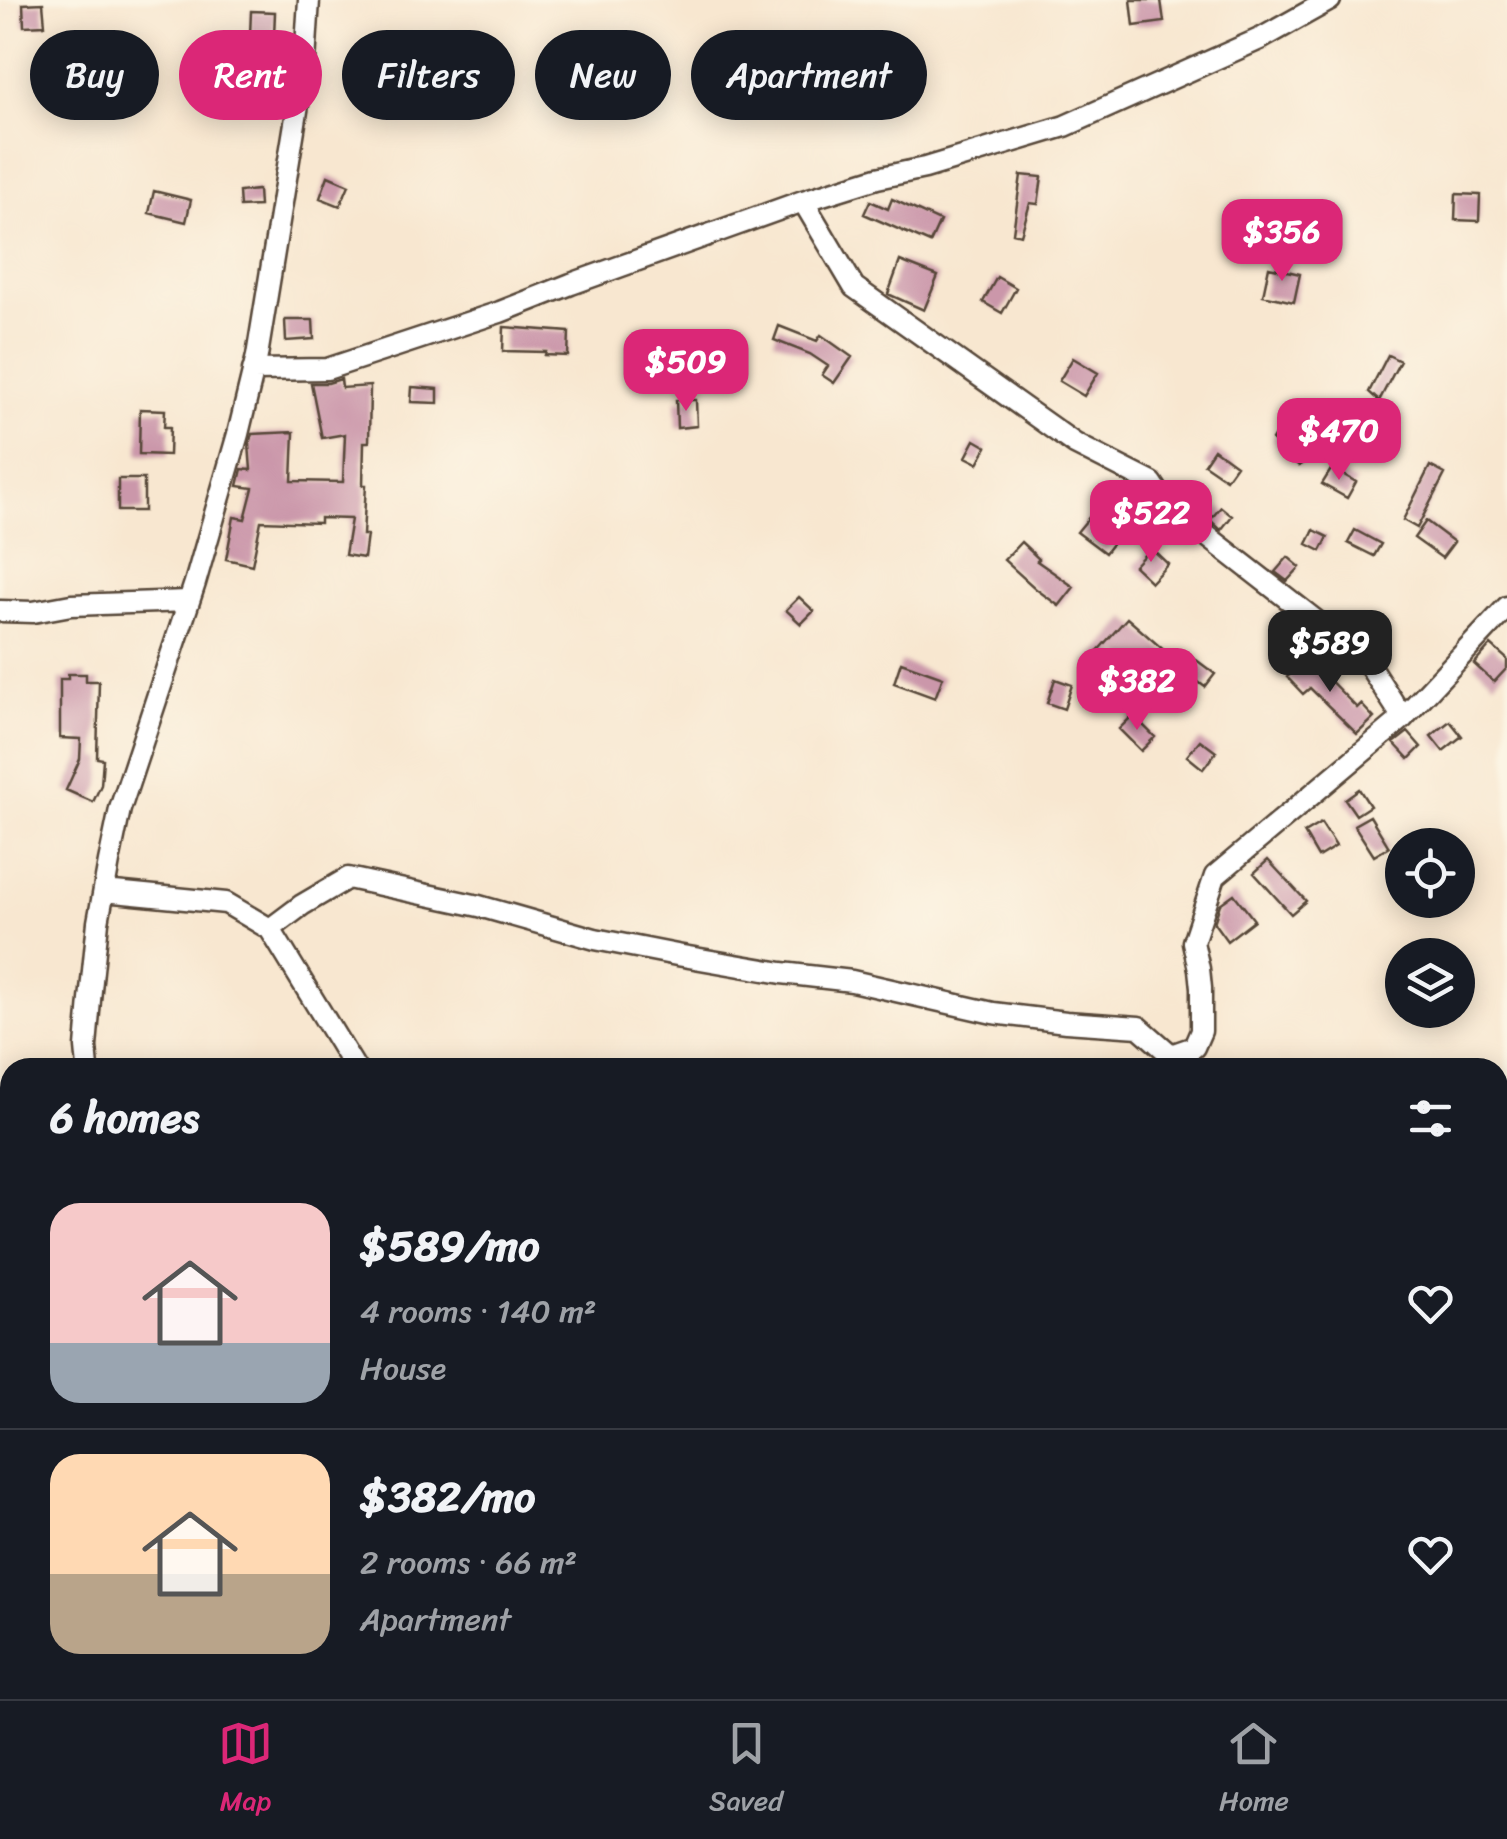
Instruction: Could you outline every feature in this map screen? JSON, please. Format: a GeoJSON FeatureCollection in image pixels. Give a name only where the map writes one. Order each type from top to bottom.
{"type":"FeatureCollection","features":[{"type":"Feature","properties":{"kind":"street"},"geometry":{"type":"LineString","coordinates":[[87,1058],[104,891],[120,809],[189,600],[253,370],[306,62],[309,0]]}},
{"type":"Feature","properties":{"kind":"street"},"geometry":{"type":"LineString","coordinates":[[253,370],[327,369],[500,312],[803,201],[1065,126],[1262,38],[1330,0]]}},
{"type":"Feature","properties":{"kind":"street"},"geometry":{"type":"LineString","coordinates":[[803,201],[854,287],[1075,444],[1152,483],[1166,504],[1365,659],[1403,718]]}},
{"type":"Feature","properties":{"kind":"street"},"geometry":{"type":"LineString","coordinates":[[0,611],[189,600]]}},
{"type":"Feature","properties":{"kind":"street"},"geometry":{"type":"LineString","coordinates":[[270,928],[348,878],[677,956],[852,980],[993,1013],[1140,1027],[1171,1055],[1194,1047],[1201,1032],[1200,969],[1193,942],[1215,876],[1403,718],[1507,606]]}},
{"type":"Feature","properties":{"kind":"street"},"geometry":{"type":"LineString","coordinates":[[104,891],[226,903],[270,928],[349,1058]]}},
{"type":"Feature","properties":{"kind":"building"},"geometry":{"type":"Polygon","coordinates":[[[1131,0],[1161,0],[1164,22],[1134,26],[1131,0]]]}},
{"type":"Feature","properties":{"kind":"building"},"geometry":{"type":"Polygon","coordinates":[[[43,3],[45,25],[24,26],[23,4],[43,3]]]}},
{"type":"Feature","properties":{"kind":"building"},"geometry":{"type":"Polygon","coordinates":[[[251,11],[275,12],[274,30],[250,30],[251,11]]]}},
{"type":"Feature","properties":{"kind":"building"},"geometry":{"type":"Polygon","coordinates":[[[1021,175],[1042,177],[1038,204],[1030,203],[1021,235],[1013,233],[1021,175]]]}},
{"type":"Feature","properties":{"kind":"building"},"geometry":{"type":"Polygon","coordinates":[[[328,176],[349,185],[340,206],[320,198],[328,176]]]}},
{"type":"Feature","properties":{"kind":"building"},"geometry":{"type":"Polygon","coordinates":[[[258,190],[259,206],[240,207],[239,192],[258,190]]]}},
{"type":"Feature","properties":{"kind":"building"},"geometry":{"type":"Polygon","coordinates":[[[154,191],[191,200],[186,222],[149,213],[154,191]]]}},
{"type":"Feature","properties":{"kind":"building"},"geometry":{"type":"Polygon","coordinates":[[[1456,194],[1480,195],[1479,221],[1455,220],[1456,194]]]}},
{"type":"Feature","properties":{"kind":"building"},"geometry":{"type":"Polygon","coordinates":[[[892,199],[940,221],[930,243],[864,214],[870,201],[888,209],[892,199]]]}},
{"type":"Feature","properties":{"kind":"building"},"geometry":{"type":"Polygon","coordinates":[[[900,261],[938,276],[924,310],[888,294],[900,261]]]}},
{"type":"Feature","properties":{"kind":"building"},"geometry":{"type":"Polygon","coordinates":[[[1269,267],[1300,274],[1294,302],[1263,295],[1269,267]]]}},
{"type":"Feature","properties":{"kind":"building"},"geometry":{"type":"Polygon","coordinates":[[[997,277],[1016,288],[1002,313],[983,302],[997,277]]]}},
{"type":"Feature","properties":{"kind":"building"},"geometry":{"type":"Polygon","coordinates":[[[285,320],[313,320],[314,339],[286,341],[285,320]]]}},
{"type":"Feature","properties":{"kind":"building"},"geometry":{"type":"Polygon","coordinates":[[[779,326],[817,341],[821,335],[852,357],[834,383],[822,375],[828,366],[810,354],[774,340],[779,326]]]}},
{"type":"Feature","properties":{"kind":"building"},"geometry":{"type":"Polygon","coordinates":[[[504,327],[569,332],[568,356],[503,351],[504,327]]]}},
{"type":"Feature","properties":{"kind":"building"},"geometry":{"type":"Polygon","coordinates":[[[1388,355],[1400,361],[1379,401],[1369,392],[1388,355]]]}},
{"type":"Feature","properties":{"kind":"building"},"geometry":{"type":"Polygon","coordinates":[[[1073,358],[1098,373],[1084,396],[1059,381],[1073,358]]]}},
{"type":"Feature","properties":{"kind":"building"},"geometry":{"type":"Polygon","coordinates":[[[341,379],[342,388],[370,386],[369,442],[364,442],[364,558],[345,555],[351,519],[320,518],[320,523],[261,521],[252,565],[226,559],[234,517],[245,519],[253,488],[238,486],[242,469],[251,470],[252,434],[294,432],[292,481],[343,482],[345,434],[322,438],[311,383],[341,379]]]}},
{"type":"Feature","properties":{"kind":"building"},"geometry":{"type":"Polygon","coordinates":[[[412,387],[438,389],[438,403],[411,402],[412,387]]]}},
{"type":"Feature","properties":{"kind":"building"},"geometry":{"type":"Polygon","coordinates":[[[676,400],[696,400],[697,426],[677,428],[676,400]]]}},
{"type":"Feature","properties":{"kind":"building"},"geometry":{"type":"Polygon","coordinates":[[[140,409],[165,410],[164,427],[170,427],[169,455],[139,454],[140,409]]]}},
{"type":"Feature","properties":{"kind":"building"},"geometry":{"type":"Polygon","coordinates":[[[1281,425],[1295,434],[1297,431],[1313,447],[1313,453],[1299,466],[1272,440],[1281,425]]]}},
{"type":"Feature","properties":{"kind":"building"},"geometry":{"type":"Polygon","coordinates":[[[975,440],[987,447],[978,463],[966,457],[975,440]]]}},
{"type":"Feature","properties":{"kind":"building"},"geometry":{"type":"Polygon","coordinates":[[[1214,449],[1236,465],[1226,479],[1204,464],[1214,449]]]}},
{"type":"Feature","properties":{"kind":"building"},"geometry":{"type":"Polygon","coordinates":[[[1430,466],[1445,474],[1417,528],[1403,520],[1430,466]]]}},
{"type":"Feature","properties":{"kind":"building"},"geometry":{"type":"Polygon","coordinates":[[[1332,468],[1356,482],[1347,498],[1322,484],[1332,468]]]}},
{"type":"Feature","properties":{"kind":"building"},"geometry":{"type":"Polygon","coordinates":[[[118,479],[144,479],[144,511],[118,511],[118,479]]]}},
{"type":"Feature","properties":{"kind":"building"},"geometry":{"type":"Polygon","coordinates":[[[1221,507],[1232,516],[1221,530],[1210,520],[1221,507]]]}},
{"type":"Feature","properties":{"kind":"building"},"geometry":{"type":"Polygon","coordinates":[[[1096,509],[1123,530],[1105,553],[1077,532],[1096,509]]]}},
{"type":"Feature","properties":{"kind":"building"},"geometry":{"type":"Polygon","coordinates":[[[1426,521],[1454,542],[1442,558],[1414,538],[1426,521]]]}},
{"type":"Feature","properties":{"kind":"building"},"geometry":{"type":"Polygon","coordinates":[[[1314,530],[1328,537],[1321,551],[1307,544],[1314,530]]]}},
{"type":"Feature","properties":{"kind":"building"},"geometry":{"type":"Polygon","coordinates":[[[1355,530],[1381,544],[1374,556],[1348,543],[1355,530]]]}},
{"type":"Feature","properties":{"kind":"building"},"geometry":{"type":"Polygon","coordinates":[[[1021,542],[1037,561],[1074,587],[1059,606],[1004,560],[1021,542]]]}},
{"type":"Feature","properties":{"kind":"building"},"geometry":{"type":"Polygon","coordinates":[[[1151,548],[1168,564],[1151,582],[1134,566],[1151,548]]]}},
{"type":"Feature","properties":{"kind":"building"},"geometry":{"type":"Polygon","coordinates":[[[1288,557],[1300,567],[1287,581],[1275,572],[1288,557]]]}},
{"type":"Feature","properties":{"kind":"building"},"geometry":{"type":"Polygon","coordinates":[[[799,597],[814,611],[801,624],[786,610],[799,597]]]}},
{"type":"Feature","properties":{"kind":"building"},"geometry":{"type":"Polygon","coordinates":[[[1127,618],[1182,666],[1191,656],[1215,674],[1205,687],[1197,681],[1189,700],[1157,685],[1119,652],[1099,675],[1086,664],[1127,618]]]}},
{"type":"Feature","properties":{"kind":"building"},"geometry":{"type":"Polygon","coordinates":[[[1491,645],[1507,659],[1507,668],[1494,682],[1474,664],[1491,645]]]}},
{"type":"Feature","properties":{"kind":"building"},"geometry":{"type":"Polygon","coordinates":[[[1308,658],[1357,708],[1361,704],[1374,718],[1357,734],[1310,688],[1303,694],[1287,677],[1308,658]]]}},
{"type":"Feature","properties":{"kind":"building"},"geometry":{"type":"Polygon","coordinates":[[[901,662],[943,677],[935,698],[894,683],[901,662]]]}},
{"type":"Feature","properties":{"kind":"building"},"geometry":{"type":"Polygon","coordinates":[[[68,674],[86,674],[86,681],[99,681],[97,758],[103,759],[101,785],[93,802],[66,790],[80,759],[81,739],[60,738],[60,679],[68,679],[68,674]]]}},
{"type":"Feature","properties":{"kind":"building"},"geometry":{"type":"Polygon","coordinates":[[[1055,679],[1072,685],[1064,709],[1047,703],[1055,679]]]}},
{"type":"Feature","properties":{"kind":"building"},"geometry":{"type":"Polygon","coordinates":[[[1133,715],[1155,737],[1141,751],[1119,729],[1133,715]]]}},
{"type":"Feature","properties":{"kind":"building"},"geometry":{"type":"Polygon","coordinates":[[[1450,721],[1462,736],[1443,751],[1431,736],[1450,721]]]}},
{"type":"Feature","properties":{"kind":"building"},"geometry":{"type":"Polygon","coordinates":[[[1408,732],[1421,747],[1409,759],[1394,743],[1408,732]]]}},
{"type":"Feature","properties":{"kind":"building"},"geometry":{"type":"Polygon","coordinates":[[[1200,740],[1216,752],[1203,769],[1187,756],[1200,740]]]}},
{"type":"Feature","properties":{"kind":"building"},"geometry":{"type":"Polygon","coordinates":[[[1359,789],[1370,806],[1356,815],[1345,799],[1359,789]]]}},
{"type":"Feature","properties":{"kind":"building"},"geometry":{"type":"Polygon","coordinates":[[[1370,816],[1385,840],[1385,849],[1374,856],[1354,825],[1370,816]]]}},
{"type":"Feature","properties":{"kind":"building"},"geometry":{"type":"Polygon","coordinates":[[[1321,823],[1336,846],[1318,857],[1304,833],[1321,823]]]}},
{"type":"Feature","properties":{"kind":"building"},"geometry":{"type":"Polygon","coordinates":[[[1268,860],[1306,901],[1291,914],[1254,873],[1268,860]]]}},
{"type":"Feature","properties":{"kind":"building"},"geometry":{"type":"Polygon","coordinates":[[[1234,894],[1254,920],[1227,941],[1214,923],[1220,904],[1234,894]]]}}]}
